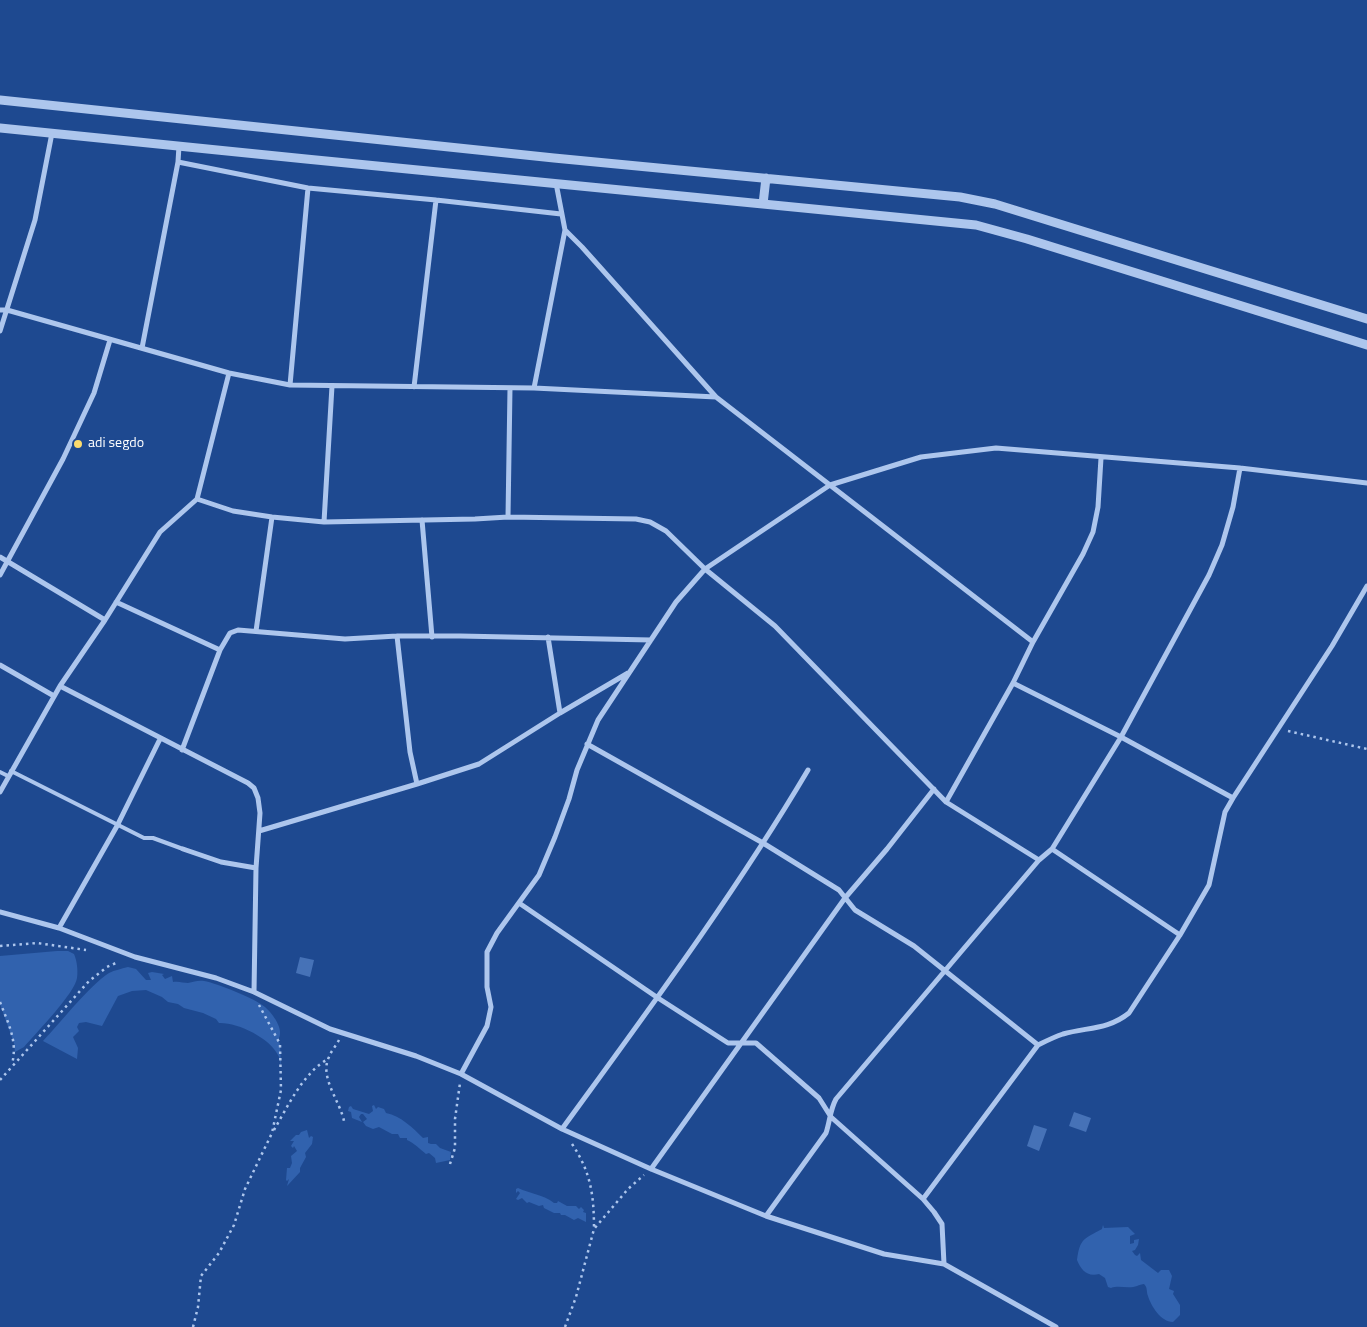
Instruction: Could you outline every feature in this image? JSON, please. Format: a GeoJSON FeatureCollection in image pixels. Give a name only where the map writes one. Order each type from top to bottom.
{"type":"FeatureCollection","features":[{"type":"Feature","properties":{"kind":"street"},"geometry":{"type":"LineString","coordinates":[[0,100],[960,197],[994,204],[1367,319]]}},
{"type":"Feature","properties":{"kind":"street"},"geometry":{"type":"LineString","coordinates":[[0,128],[976,225],[1367,344]]}},
{"type":"Feature","properties":{"kind":"street"},"geometry":{"type":"LineString","coordinates":[[0,331],[35,220],[52,133]]}},
{"type":"Feature","properties":{"kind":"street"},"geometry":{"type":"LineString","coordinates":[[142,348],[178,162],[179,146]]}},
{"type":"Feature","properties":{"kind":"street"},"geometry":{"type":"LineString","coordinates":[[178,162],[308,188],[561,214]]}},
{"type":"Feature","properties":{"kind":"street"},"geometry":{"type":"LineString","coordinates":[[763,204],[766,178]]}},
{"type":"Feature","properties":{"kind":"street"},"geometry":{"type":"LineString","coordinates":[[534,388],[565,230],[556,184]]}},
{"type":"Feature","properties":{"kind":"street"},"geometry":{"type":"LineString","coordinates":[[290,386],[308,188]]}},
{"type":"Feature","properties":{"kind":"street"},"geometry":{"type":"LineString","coordinates":[[414,387],[436,200]]}},
{"type":"Feature","properties":{"kind":"street"},"geometry":{"type":"LineString","coordinates":[[565,230],[716,397],[1033,642]]}},
{"type":"Feature","properties":{"kind":"street"},"geometry":{"type":"LineString","coordinates":[[0,310],[7,310],[229,373],[290,386],[534,388],[716,397]]}},
{"type":"Feature","properties":{"kind":"street"},"geometry":{"type":"LineString","coordinates":[[0,575],[63,459],[94,392],[110,340]]}},
{"type":"Feature","properties":{"kind":"street"},"geometry":{"type":"LineString","coordinates":[[0,792],[60,686],[105,620],[160,532],[197,499],[229,373]]}},
{"type":"Feature","properties":{"kind":"street"},"geometry":{"type":"LineString","coordinates":[[324,522],[332,386]]}},
{"type":"Feature","properties":{"kind":"street"},"geometry":{"type":"LineString","coordinates":[[508,517],[510,388]]}},
{"type":"Feature","properties":{"kind":"street"},"geometry":{"type":"LineString","coordinates":[[461,1074],[487,1026],[491,1007],[487,987],[487,952],[498,933],[539,875],[569,800],[587,744],[598,720],[676,602],[705,569],[830,485],[921,457],[996,448],[1240,468],[1367,483]]}},
{"type":"Feature","properties":{"kind":"street"},"geometry":{"type":"LineString","coordinates":[[946,802],[1013,683],[1033,642],[1083,554],[1093,532],[1098,507],[1101,458]]}},
{"type":"Feature","properties":{"kind":"street"},"geometry":{"type":"LineString","coordinates":[[766,1216],[826,1133],[831,1117],[830,1109],[836,1099],[1039,860],[1052,849],[1121,737],[1209,576],[1222,545],[1233,507],[1240,468]]}},
{"type":"Feature","properties":{"kind":"street"},"geometry":{"type":"LineString","coordinates":[[197,499],[233,511],[324,522],[508,517],[636,518],[650,522],[666,531],[705,569],[774,626],[946,802],[1039,860]]}},
{"type":"Feature","properties":{"kind":"street"},"geometry":{"type":"LineString","coordinates":[[256,631],[272,517]]}},
{"type":"Feature","properties":{"kind":"street"},"geometry":{"type":"LineString","coordinates":[[422,520],[432,636]]}},
{"type":"Feature","properties":{"kind":"street"},"geometry":{"type":"LineString","coordinates":[[0,557],[105,620]]}},
{"type":"Feature","properties":{"kind":"street"},"geometry":{"type":"LineString","coordinates":[[923,1199],[1038,1046],[1064,1034],[1109,1025],[1129,1013],[1180,935],[1209,885],[1225,812],[1332,646],[1367,586]]}},
{"type":"Feature","properties":{"kind":"street"},"geometry":{"type":"LineString","coordinates":[[116,602],[220,650]]}},
{"type":"Feature","properties":{"kind":"street"},"geometry":{"type":"LineString","coordinates":[[182,750],[220,650],[230,633],[238,630],[345,639],[432,636],[651,640]]}},
{"type":"Feature","properties":{"kind":"street"},"geometry":{"type":"LineString","coordinates":[[397,636],[410,752],[417,784]]}},
{"type":"Feature","properties":{"kind":"street"},"geometry":{"type":"LineString","coordinates":[[548,637],[560,713]]}},
{"type":"Feature","properties":{"kind":"street"},"geometry":{"type":"LineString","coordinates":[[0,665],[54,696]]}},
{"type":"Feature","properties":{"kind":"street"},"geometry":{"type":"LineString","coordinates":[[259,831],[479,764],[629,672]]}},
{"type":"Feature","properties":{"kind":"street"},"geometry":{"type":"LineString","coordinates":[[1013,683],[1121,737],[1233,798]]}},
{"type":"Feature","properties":{"kind":"street"},"geometry":{"type":"LineString","coordinates":[[60,686],[248,783],[254,788],[258,798],[260,813],[256,868],[254,992]]}},
{"type":"Feature","properties":{"kind":"street"},"geometry":{"type":"LineString","coordinates":[[60,928],[117,826],[160,739]]}},
{"type":"Feature","properties":{"kind":"street"},"geometry":{"type":"LineString","coordinates":[[587,744],[763,843],[839,890],[855,910],[914,946],[1038,1046]]}},
{"type":"Feature","properties":{"kind":"street"},"geometry":{"type":"LineString","coordinates":[[562,1129],[658,998],[763,843],[808,770]]}},
{"type":"Feature","properties":{"kind":"street"},"geometry":{"type":"LineString","coordinates":[[651,1169],[740,1042],[845,898],[887,849],[934,789]]}},
{"type":"Feature","properties":{"kind":"street"},"geometry":{"type":"LineString","coordinates":[[183,849],[221,862],[256,868]]}},
{"type":"Feature","properties":{"kind":"street"},"geometry":{"type":"LineString","coordinates":[[1052,849],[1180,935]]}},
{"type":"Feature","properties":{"kind":"street"},"geometry":{"type":"LineString","coordinates":[[519,903],[658,998],[728,1043],[756,1043],[819,1098],[831,1117],[923,1199],[942,1224],[944,1264]]}},
{"type":"Feature","properties":{"kind":"street"},"geometry":{"type":"LineString","coordinates":[[0,912],[60,928],[135,957],[216,978],[254,992],[330,1030],[416,1056],[461,1074],[562,1129],[651,1169],[766,1216],[884,1254],[944,1264],[1056,1327]]}},
{"type":"Feature","properties":{"kind":"lane"},"geometry":{"type":"LineString","coordinates":[[0,772],[10,774],[144,838],[153,838],[183,849]]}},
{"type":"Feature","properties":{"kind":"path"},"geometry":{"type":"LineString","coordinates":[[1278,729],[1367,749]]}},
{"type":"Feature","properties":{"kind":"path"},"geometry":{"type":"LineString","coordinates":[[0,946],[37,943],[86,950]]}},
{"type":"Feature","properties":{"kind":"path"},"geometry":{"type":"LineString","coordinates":[[0,1080],[89,981],[107,967],[125,958],[135,957]]}},
{"type":"Feature","properties":{"kind":"path"},"geometry":{"type":"LineString","coordinates":[[254,992],[280,1044],[281,1090],[272,1133]]}},
{"type":"Feature","properties":{"kind":"path"},"geometry":{"type":"LineString","coordinates":[[0,1002],[14,1042],[15,1052],[12,1065]]}},
{"type":"Feature","properties":{"kind":"path"},"geometry":{"type":"LineString","coordinates":[[344,1034],[328,1059],[326,1075],[344,1121]]}},
{"type":"Feature","properties":{"kind":"path"},"geometry":{"type":"LineString","coordinates":[[193,1327],[198,1308],[201,1276],[219,1253],[234,1225],[245,1189],[272,1133],[315,1066],[328,1059]]}},
{"type":"Feature","properties":{"kind":"path"},"geometry":{"type":"LineString","coordinates":[[450,1164],[455,1148],[455,1119],[461,1074]]}},
{"type":"Feature","properties":{"kind":"path"},"geometry":{"type":"LineString","coordinates":[[562,1129],[582,1158],[591,1184],[594,1230],[576,1297],[565,1327]]}},
{"type":"Feature","properties":{"kind":"path"},"geometry":{"type":"LineString","coordinates":[[594,1230],[628,1189],[651,1169]]}},
{"type":"Feature","properties":{"kind":"shaded area"},"geometry":{"type":"Polygon","coordinates":[[[68,951],[74,954],[77,963],[75,985],[46,1023],[24,1047],[15,1052],[14,1043],[0,1004],[0,956],[68,951]]]}},
{"type":"Feature","properties":{"kind":"shaded area"},"geometry":{"type":"Polygon","coordinates":[[[128,967],[136,969],[146,980],[151,980],[148,973],[152,972],[164,974],[162,975],[165,979],[172,976],[173,982],[204,981],[236,992],[265,1007],[279,1027],[280,1036],[278,1040],[280,1044],[281,1067],[279,1056],[261,1037],[235,1025],[219,1023],[216,1019],[203,1013],[168,1002],[162,997],[146,990],[132,991],[118,996],[102,1026],[86,1022],[79,1023],[77,1027],[79,1031],[73,1037],[78,1048],[77,1059],[43,1041],[101,979],[111,972],[128,967]]]}},
{"type":"Feature","properties":{"kind":"shaded area"},"geometry":{"type":"Polygon","coordinates":[[[374,1105],[376,1109],[378,1107],[384,1109],[386,1113],[411,1126],[423,1138],[428,1137],[428,1143],[436,1144],[440,1148],[451,1152],[450,1160],[436,1163],[435,1158],[429,1153],[426,1154],[415,1144],[407,1140],[407,1138],[400,1138],[398,1134],[392,1134],[379,1127],[373,1129],[366,1126],[363,1122],[367,1119],[363,1114],[359,1117],[362,1122],[352,1118],[351,1112],[348,1111],[351,1106],[353,1109],[369,1114],[373,1111],[372,1106],[374,1105]]]}},
{"type":"Feature","properties":{"kind":"shaded area"},"geometry":{"type":"Polygon","coordinates":[[[307,1130],[309,1138],[313,1137],[312,1144],[305,1153],[306,1157],[300,1172],[287,1186],[289,1179],[286,1180],[287,1168],[290,1168],[292,1163],[291,1156],[297,1151],[294,1146],[293,1148],[291,1146],[294,1141],[290,1141],[296,1135],[307,1130]]]}},
{"type":"Feature","properties":{"kind":"shaded area"},"geometry":{"type":"Polygon","coordinates":[[[518,1188],[554,1203],[558,1201],[567,1206],[576,1206],[579,1209],[581,1207],[584,1210],[583,1212],[586,1213],[586,1222],[578,1218],[574,1220],[560,1213],[554,1213],[544,1208],[543,1205],[527,1203],[522,1198],[516,1199],[520,1193],[518,1191],[516,1193],[518,1188]]]}},
{"type":"Feature","properties":{"kind":"shaded area"},"geometry":{"type":"Polygon","coordinates":[[[1103,1225],[1104,1228],[1128,1227],[1135,1234],[1130,1236],[1130,1244],[1134,1243],[1134,1240],[1139,1239],[1138,1245],[1132,1251],[1135,1255],[1137,1256],[1140,1253],[1141,1260],[1158,1273],[1161,1270],[1169,1270],[1172,1276],[1169,1289],[1174,1291],[1173,1294],[1180,1305],[1180,1315],[1173,1322],[1164,1319],[1157,1313],[1149,1300],[1144,1284],[1134,1287],[1111,1288],[1108,1287],[1105,1278],[1099,1274],[1088,1274],[1080,1267],[1077,1260],[1081,1243],[1087,1237],[1102,1229],[1103,1225]]]}},
{"type":"Feature","properties":{"kind":"building"},"geometry":{"type":"Polygon","coordinates":[[[300,957],[314,960],[310,977],[296,973],[300,957]]]}},
{"type":"Feature","properties":{"kind":"building"},"geometry":{"type":"Polygon","coordinates":[[[1074,1112],[1091,1118],[1086,1132],[1069,1126],[1074,1112]]]}},
{"type":"Feature","properties":{"kind":"building"},"geometry":{"type":"Polygon","coordinates":[[[1034,1125],[1047,1129],[1039,1151],[1027,1146],[1034,1125]]]}},
{"type":"Feature","properties":{"kind":"place","name":"adi segdo"},"geometry":{"type":"Point","coordinates":[78,444]}}]}
